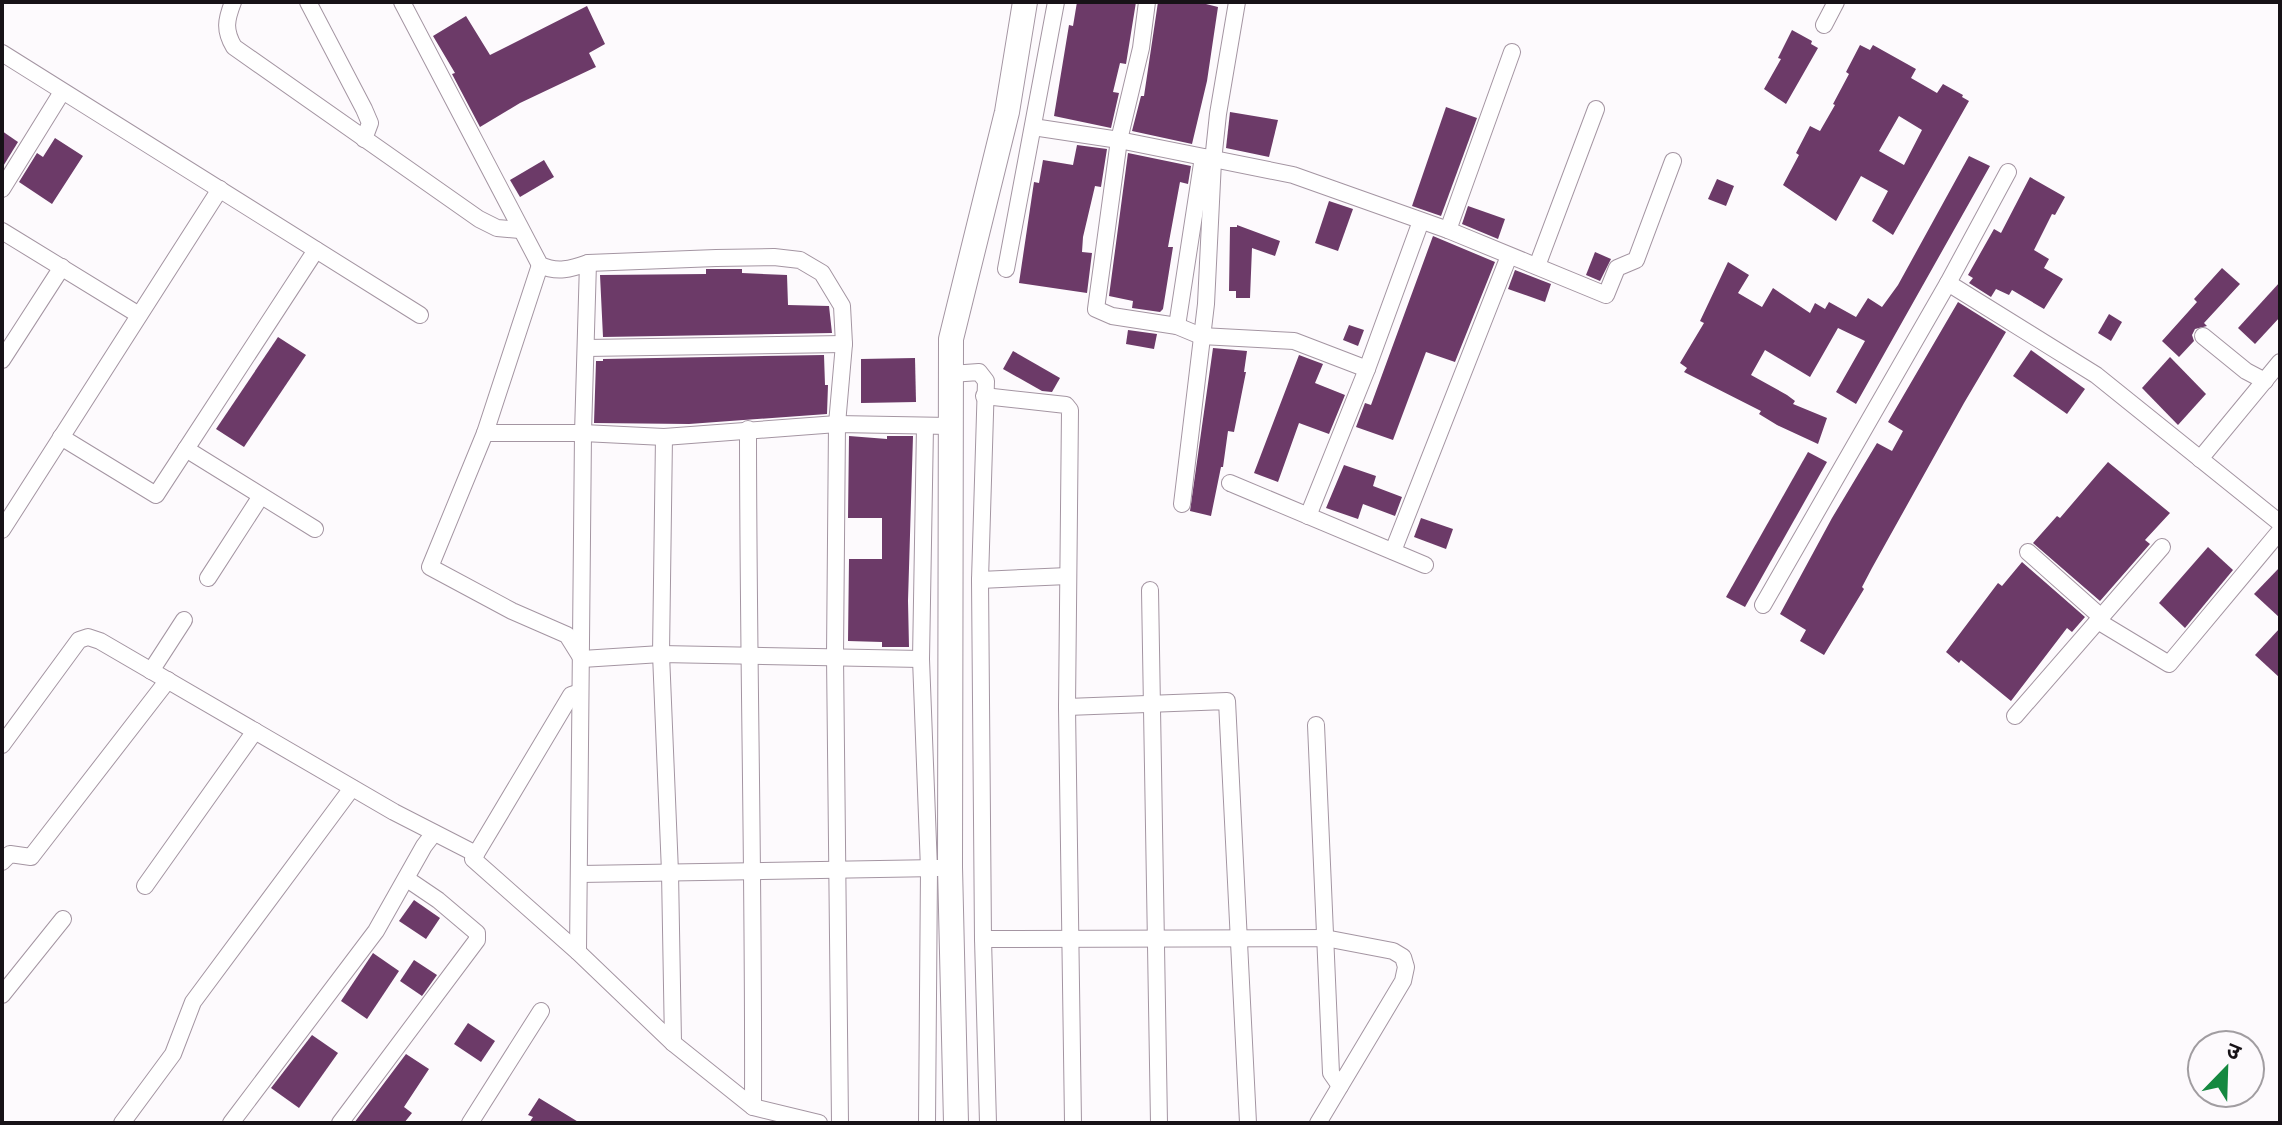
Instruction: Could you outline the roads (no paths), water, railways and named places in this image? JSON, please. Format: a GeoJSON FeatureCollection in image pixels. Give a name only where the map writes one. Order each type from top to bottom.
{"type":"FeatureCollection","features":[{"type":"Feature","properties":{"kind":"street"},"geometry":{"type":"LineString","coordinates":[[233,2],[227,18],[226,34],[234,47],[479,219],[497,228],[520,230]]}},
{"type":"Feature","properties":{"kind":"street"},"geometry":{"type":"LineString","coordinates":[[308,2],[370,123],[364,139]]}},
{"type":"Feature","properties":{"kind":"street"},"geometry":{"type":"LineString","coordinates":[[402,2],[540,265],[552,270],[571,269],[588,263],[716,258],[800,260],[822,273],[836,292],[844,318],[837,424],[835,656],[840,1123]]}},
{"type":"Feature","properties":{"kind":"street"},"geometry":{"type":"LineString","coordinates":[[956,1123],[940,868],[921,659],[937,426],[951,374],[951,339],[1007,112],[1025,2]]}},
{"type":"Feature","properties":{"kind":"street"},"geometry":{"type":"LineString","coordinates":[[1006,269],[1056,2]]}},
{"type":"Feature","properties":{"kind":"street"},"geometry":{"type":"LineString","coordinates":[[1147,2],[1141,48],[1119,140],[1096,309],[1112,316],[1177,326],[1201,336],[1294,341],[1367,369]]}},
{"type":"Feature","properties":{"kind":"street"},"geometry":{"type":"LineString","coordinates":[[1177,326],[1237,2]]}},
{"type":"Feature","properties":{"kind":"street"},"geometry":{"type":"LineString","coordinates":[[1824,25],[1836,2]]}},
{"type":"Feature","properties":{"kind":"street"},"geometry":{"type":"LineString","coordinates":[[1448,230],[1512,52]]}},
{"type":"Feature","properties":{"kind":"street"},"geometry":{"type":"LineString","coordinates":[[2,53],[420,315]]}},
{"type":"Feature","properties":{"kind":"street"},"geometry":{"type":"LineString","coordinates":[[2,189],[62,92]]}},
{"type":"Feature","properties":{"kind":"street"},"geometry":{"type":"LineString","coordinates":[[1537,266],[1596,109]]}},
{"type":"Feature","properties":{"kind":"street"},"geometry":{"type":"LineString","coordinates":[[1033,127],[1119,140],[1293,175],[1448,230],[1606,295],[1617,268],[1636,260],[1673,161]]}},
{"type":"Feature","properties":{"kind":"street"},"geometry":{"type":"LineString","coordinates":[[1182,504],[1206,304],[1208,159]]}},
{"type":"Feature","properties":{"kind":"street"},"geometry":{"type":"LineString","coordinates":[[1763,605],[1948,283],[2008,172]]}},
{"type":"Feature","properties":{"kind":"street"},"geometry":{"type":"LineString","coordinates":[[2,530],[220,189]]}},
{"type":"Feature","properties":{"kind":"street"},"geometry":{"type":"LineString","coordinates":[[1308,516],[1367,369],[1421,221]]}},
{"type":"Feature","properties":{"kind":"street"},"geometry":{"type":"LineString","coordinates":[[2,231],[139,315]]}},
{"type":"Feature","properties":{"kind":"street"},"geometry":{"type":"LineString","coordinates":[[61,437],[156,495],[316,250]]}},
{"type":"Feature","properties":{"kind":"street"},"geometry":{"type":"LineString","coordinates":[[1393,551],[1509,256]]}},
{"type":"Feature","properties":{"kind":"street"},"geometry":{"type":"LineString","coordinates":[[578,952],[583,433],[588,263]]}},
{"type":"Feature","properties":{"kind":"street"},"geometry":{"type":"LineString","coordinates":[[540,265],[485,433],[430,567],[512,611],[567,635],[582,659]]}},
{"type":"Feature","properties":{"kind":"street"},"geometry":{"type":"LineString","coordinates":[[2,360],[62,267]]}},
{"type":"Feature","properties":{"kind":"street"},"geometry":{"type":"LineString","coordinates":[[1948,283],[2096,375],[2280,523]]}},
{"type":"Feature","properties":{"kind":"street"},"geometry":{"type":"LineString","coordinates":[[2203,336],[2246,371],[2265,381]]}},
{"type":"Feature","properties":{"kind":"street"},"geometry":{"type":"LineString","coordinates":[[586,348],[844,344]]}},
{"type":"Feature","properties":{"kind":"street"},"geometry":{"type":"LineString","coordinates":[[2200,459],[2280,362]]}},
{"type":"Feature","properties":{"kind":"street"},"geometry":{"type":"LineString","coordinates":[[951,374],[979,372],[986,381],[980,580],[988,1123]]}},
{"type":"Feature","properties":{"kind":"street"},"geometry":{"type":"LineString","coordinates":[[984,396],[1066,405],[1070,410],[1067,707],[1073,1123]]}},
{"type":"Feature","properties":{"kind":"street"},"geometry":{"type":"LineString","coordinates":[[485,433],[664,437],[837,424],[937,426]]}},
{"type":"Feature","properties":{"kind":"street"},"geometry":{"type":"LineString","coordinates":[[927,1123],[940,868],[937,426]]}},
{"type":"Feature","properties":{"kind":"street"},"geometry":{"type":"LineString","coordinates":[[748,429],[748,656],[754,871],[753,1107]]}},
{"type":"Feature","properties":{"kind":"street"},"geometry":{"type":"LineString","coordinates":[[664,437],[661,654],[673,1043]]}},
{"type":"Feature","properties":{"kind":"street"},"geometry":{"type":"LineString","coordinates":[[186,449],[315,529]]}},
{"type":"Feature","properties":{"kind":"street"},"geometry":{"type":"LineString","coordinates":[[1230,483],[1425,565]]}},
{"type":"Feature","properties":{"kind":"street"},"geometry":{"type":"LineString","coordinates":[[208,578],[261,496]]}},
{"type":"Feature","properties":{"kind":"street"},"geometry":{"type":"LineString","coordinates":[[2028,552],[2100,616],[2101,623],[2169,664],[2280,531]]}},
{"type":"Feature","properties":{"kind":"street"},"geometry":{"type":"LineString","coordinates":[[2015,716],[2162,547]]}},
{"type":"Feature","properties":{"kind":"street"},"geometry":{"type":"LineString","coordinates":[[980,580],[1068,576]]}},
{"type":"Feature","properties":{"kind":"street"},"geometry":{"type":"LineString","coordinates":[[1150,590],[1159,1123]]}},
{"type":"Feature","properties":{"kind":"street"},"geometry":{"type":"LineString","coordinates":[[151,671],[184,620]]}},
{"type":"Feature","properties":{"kind":"street"},"geometry":{"type":"LineString","coordinates":[[2,745],[79,640],[88,637],[100,641],[352,788],[476,854]]}},
{"type":"Feature","properties":{"kind":"street"},"geometry":{"type":"LineString","coordinates":[[582,659],[661,654],[921,659]]}},
{"type":"Feature","properties":{"kind":"street"},"geometry":{"type":"LineString","coordinates":[[2,862],[10,854],[31,857],[168,680]]}},
{"type":"Feature","properties":{"kind":"street"},"geometry":{"type":"LineString","coordinates":[[580,692],[571,695],[473,859],[578,952],[673,1043],[753,1107],[819,1123]]}},
{"type":"Feature","properties":{"kind":"street"},"geometry":{"type":"LineString","coordinates":[[1067,707],[1227,701],[1248,1123]]}},
{"type":"Feature","properties":{"kind":"street"},"geometry":{"type":"LineString","coordinates":[[1316,725],[1331,1073],[1340,1086]]}},
{"type":"Feature","properties":{"kind":"street"},"geometry":{"type":"LineString","coordinates":[[145,886],[255,731]]}},
{"type":"Feature","properties":{"kind":"street"},"geometry":{"type":"LineString","coordinates":[[122,1123],[173,1054],[193,1002],[352,788]]}},
{"type":"Feature","properties":{"kind":"street"},"geometry":{"type":"LineString","coordinates":[[231,1123],[376,931],[434,833]]}},
{"type":"Feature","properties":{"kind":"street"},"geometry":{"type":"LineString","coordinates":[[580,874],[940,868]]}},
{"type":"Feature","properties":{"kind":"street"},"geometry":{"type":"LineString","coordinates":[[340,1123],[477,940],[477,933],[407,879]]}},
{"type":"Feature","properties":{"kind":"street"},"geometry":{"type":"LineString","coordinates":[[2,995],[63,919]]}},
{"type":"Feature","properties":{"kind":"street"},"geometry":{"type":"LineString","coordinates":[[983,939],[1325,938],[1393,951],[1403,957],[1406,967],[1403,981],[1318,1123]]}},
{"type":"Feature","properties":{"kind":"street"},"geometry":{"type":"LineString","coordinates":[[470,1123],[541,1011]]}}]}
